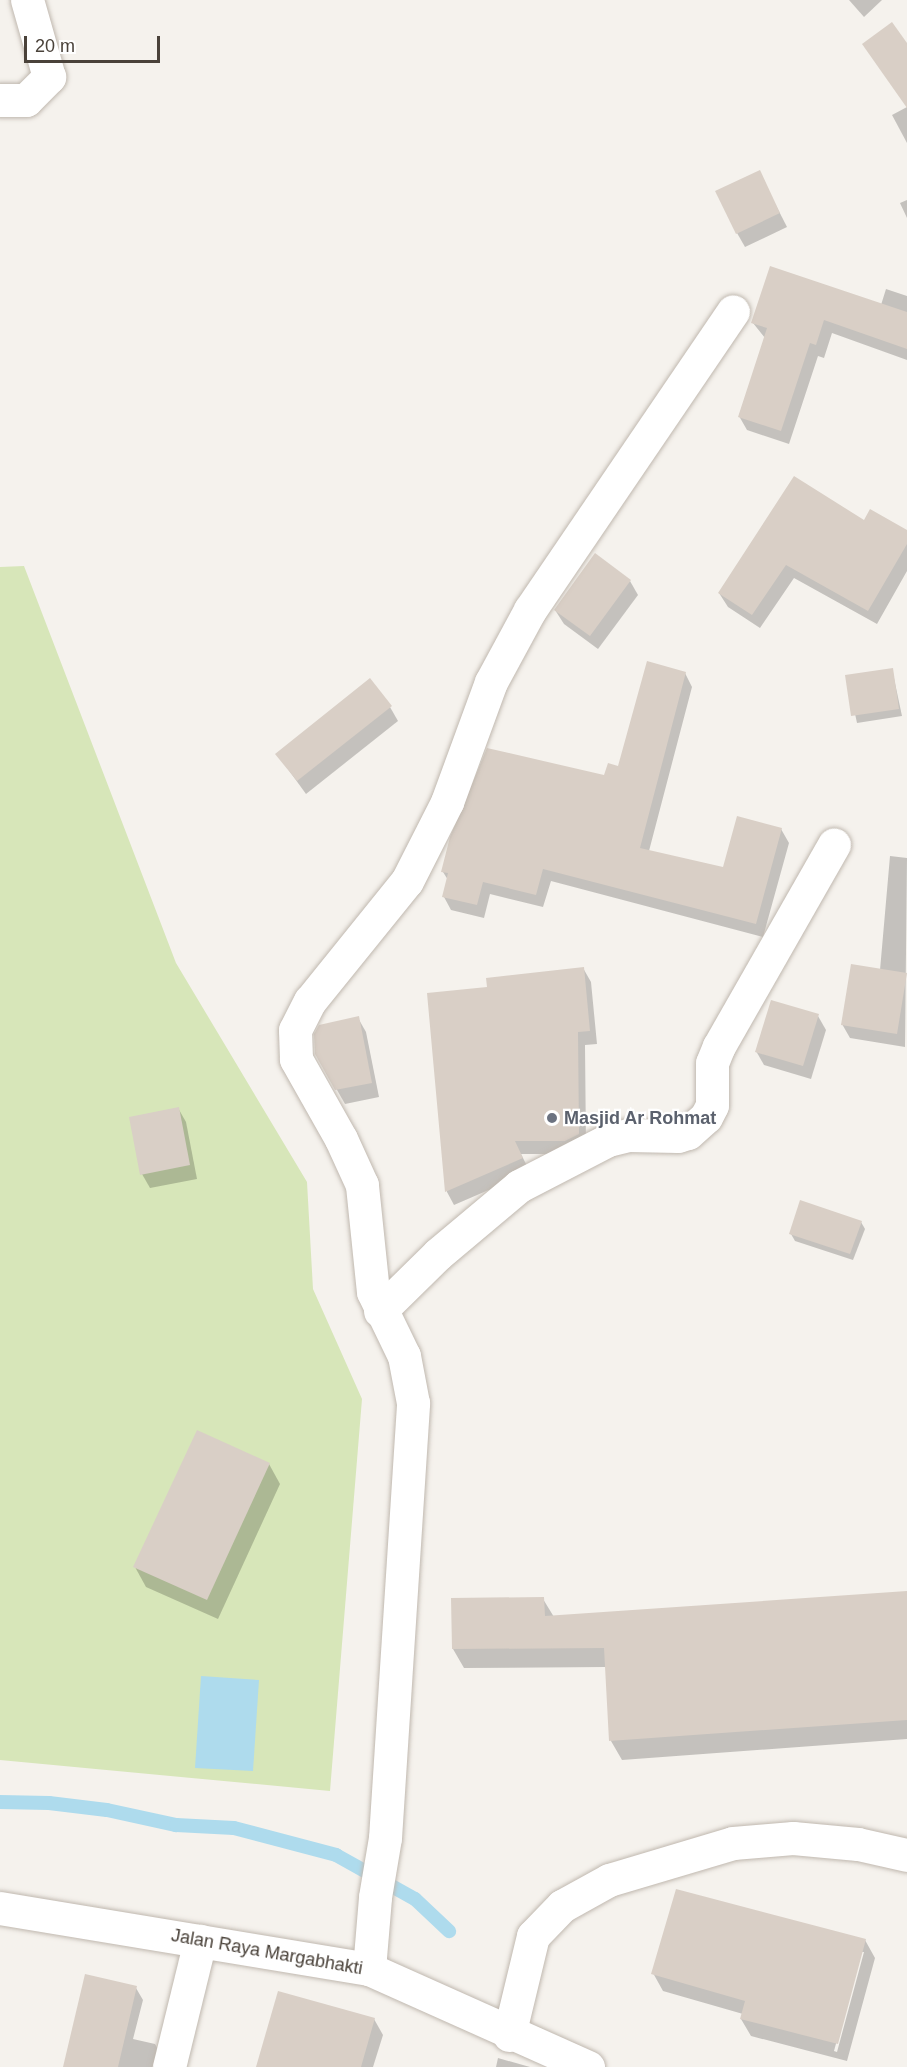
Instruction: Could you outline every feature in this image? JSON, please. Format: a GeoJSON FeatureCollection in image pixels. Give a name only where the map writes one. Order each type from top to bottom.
{"type":"FeatureCollection","features":[{"type":"Feature","properties":{"kind":"street"},"geometry":{"type":"LineString","coordinates":[[0,100],[26,100],[49,77],[27,0]]}},
{"type":"Feature","properties":{"kind":"street"},"geometry":{"type":"LineString","coordinates":[[369,1969],[375,1897],[385,1839],[413,1403],[404,1356],[380,1311],[373,1292],[362,1185],[341,1139],[296,1059],[295,1030],[310,1001],[406,881],[447,802],[492,682],[530,610],[733,311]]}},
{"type":"Feature","properties":{"kind":"street"},"geometry":{"type":"LineString","coordinates":[[380,1311],[438,1254],[519,1186],[608,1140],[628,1135],[678,1136],[688,1133],[706,1117],[712,1105],[712,1063],[719,1046],[834,844]]}},
{"type":"Feature","properties":{"kind":"street"},"geometry":{"type":"LineString","coordinates":[[509,2035],[533,1936],[562,1906],[609,1880],[745,1842],[793,1838],[858,1844],[907,1856]]}},
{"type":"Feature","properties":{"kind":"street","name":"Jalan Raya Margabhakti"},"geometry":{"type":"LineString","coordinates":[[0,1908],[369,1969],[509,2035],[588,2067]]}},
{"type":"Feature","properties":{"kind":"street"},"geometry":{"type":"LineString","coordinates":[[169,2067],[200,1941]]}},
{"type":"Feature","properties":{"kind":"green space"},"geometry":{"type":"Polygon","coordinates":[[[24,566],[176,963],[307,1182],[313,1289],[362,1399],[330,1791],[0,1760],[0,567],[24,566]]]}},
{"type":"Feature","properties":{"kind":"water"},"geometry":{"type":"Polygon","coordinates":[[[201,1676],[259,1680],[253,1771],[195,1768],[201,1676]]]}},
{"type":"Feature","properties":{"kind":"building"},"geometry":{"type":"Polygon","coordinates":[[[892,22],[907,43],[907,108],[862,44],[892,22]]]}},
{"type":"Feature","properties":{"kind":"building"},"geometry":{"type":"Polygon","coordinates":[[[760,170],[780,213],[736,234],[715,191],[760,170]]]}},
{"type":"Feature","properties":{"kind":"building"},"geometry":{"type":"Polygon","coordinates":[[[770,266],[907,312],[907,349],[824,320],[816,345],[810,343],[781,431],[738,417],[767,328],[751,323],[770,266]]]}},
{"type":"Feature","properties":{"kind":"building"},"geometry":{"type":"Polygon","coordinates":[[[794,476],[864,520],[870,509],[907,530],[907,544],[868,611],[786,565],[752,615],[718,593],[794,476]]]}},
{"type":"Feature","properties":{"kind":"building"},"geometry":{"type":"Polygon","coordinates":[[[595,553],[631,580],[590,636],[554,610],[595,553]]]}},
{"type":"Feature","properties":{"kind":"building"},"geometry":{"type":"Polygon","coordinates":[[[647,661],[686,672],[640,848],[723,867],[737,816],[782,828],[756,924],[543,869],[536,895],[483,882],[477,905],[442,897],[448,873],[441,872],[450,837],[487,748],[604,775],[608,763],[618,766],[647,661]]]}},
{"type":"Feature","properties":{"kind":"building"},"geometry":{"type":"Polygon","coordinates":[[[893,668],[899,709],[851,716],[845,675],[893,668]]]}},
{"type":"Feature","properties":{"kind":"building"},"geometry":{"type":"Polygon","coordinates":[[[370,678],[392,706],[297,781],[275,754],[370,678]]]}},
{"type":"Feature","properties":{"kind":"building"},"geometry":{"type":"Polygon","coordinates":[[[851,964],[907,973],[897,1034],[841,1025],[851,964]]]}},
{"type":"Feature","properties":{"kind":"building"},"geometry":{"type":"Polygon","coordinates":[[[584,967],[590,1031],[578,1032],[579,1134],[565,1141],[515,1141],[523,1158],[445,1192],[427,993],[487,987],[486,978],[584,967]]]}},
{"type":"Feature","properties":{"kind":"building"},"geometry":{"type":"Polygon","coordinates":[[[771,1000],[819,1014],[803,1066],[755,1052],[771,1000]]]}},
{"type":"Feature","properties":{"kind":"building"},"geometry":{"type":"Polygon","coordinates":[[[359,1016],[372,1083],[335,1090],[315,1054],[314,1034],[319,1025],[359,1016]]]}},
{"type":"Feature","properties":{"kind":"building"},"geometry":{"type":"Polygon","coordinates":[[[179,1107],[190,1165],[140,1175],[129,1117],[179,1107]]]}},
{"type":"Feature","properties":{"kind":"building"},"geometry":{"type":"Polygon","coordinates":[[[800,1200],[862,1221],[850,1254],[789,1234],[800,1200]]]}},
{"type":"Feature","properties":{"kind":"building"},"geometry":{"type":"Polygon","coordinates":[[[197,1430],[270,1463],[207,1600],[133,1567],[197,1430]]]}},
{"type":"Feature","properties":{"kind":"building"},"geometry":{"type":"Polygon","coordinates":[[[907,1591],[907,1720],[609,1741],[604,1648],[452,1649],[451,1598],[544,1597],[545,1616],[907,1591]]]}},
{"type":"Feature","properties":{"kind":"building"},"geometry":{"type":"Polygon","coordinates":[[[676,1889],[866,1939],[838,2044],[740,2019],[745,2001],[651,1974],[676,1889]]]}},
{"type":"Feature","properties":{"kind":"building"},"geometry":{"type":"Polygon","coordinates":[[[85,1974],[137,1986],[118,2067],[63,2067],[85,1974]]]}},
{"type":"Feature","properties":{"kind":"building"},"geometry":{"type":"Polygon","coordinates":[[[278,1991],[375,2018],[361,2067],[256,2067],[278,1991]]]}},
{"type":"Feature","properties":{"kind":"waterway"},"geometry":{"type":"LineString","coordinates":[[0,1802],[49,1803],[107,1810],[176,1825],[234,1828],[336,1855],[415,1899],[449,1931]]}},
{"type":"Feature","properties":{"kind":"place","name":"Masjid Ar Rohmat"},"geometry":{"type":"Point","coordinates":[552,1118]}}]}
